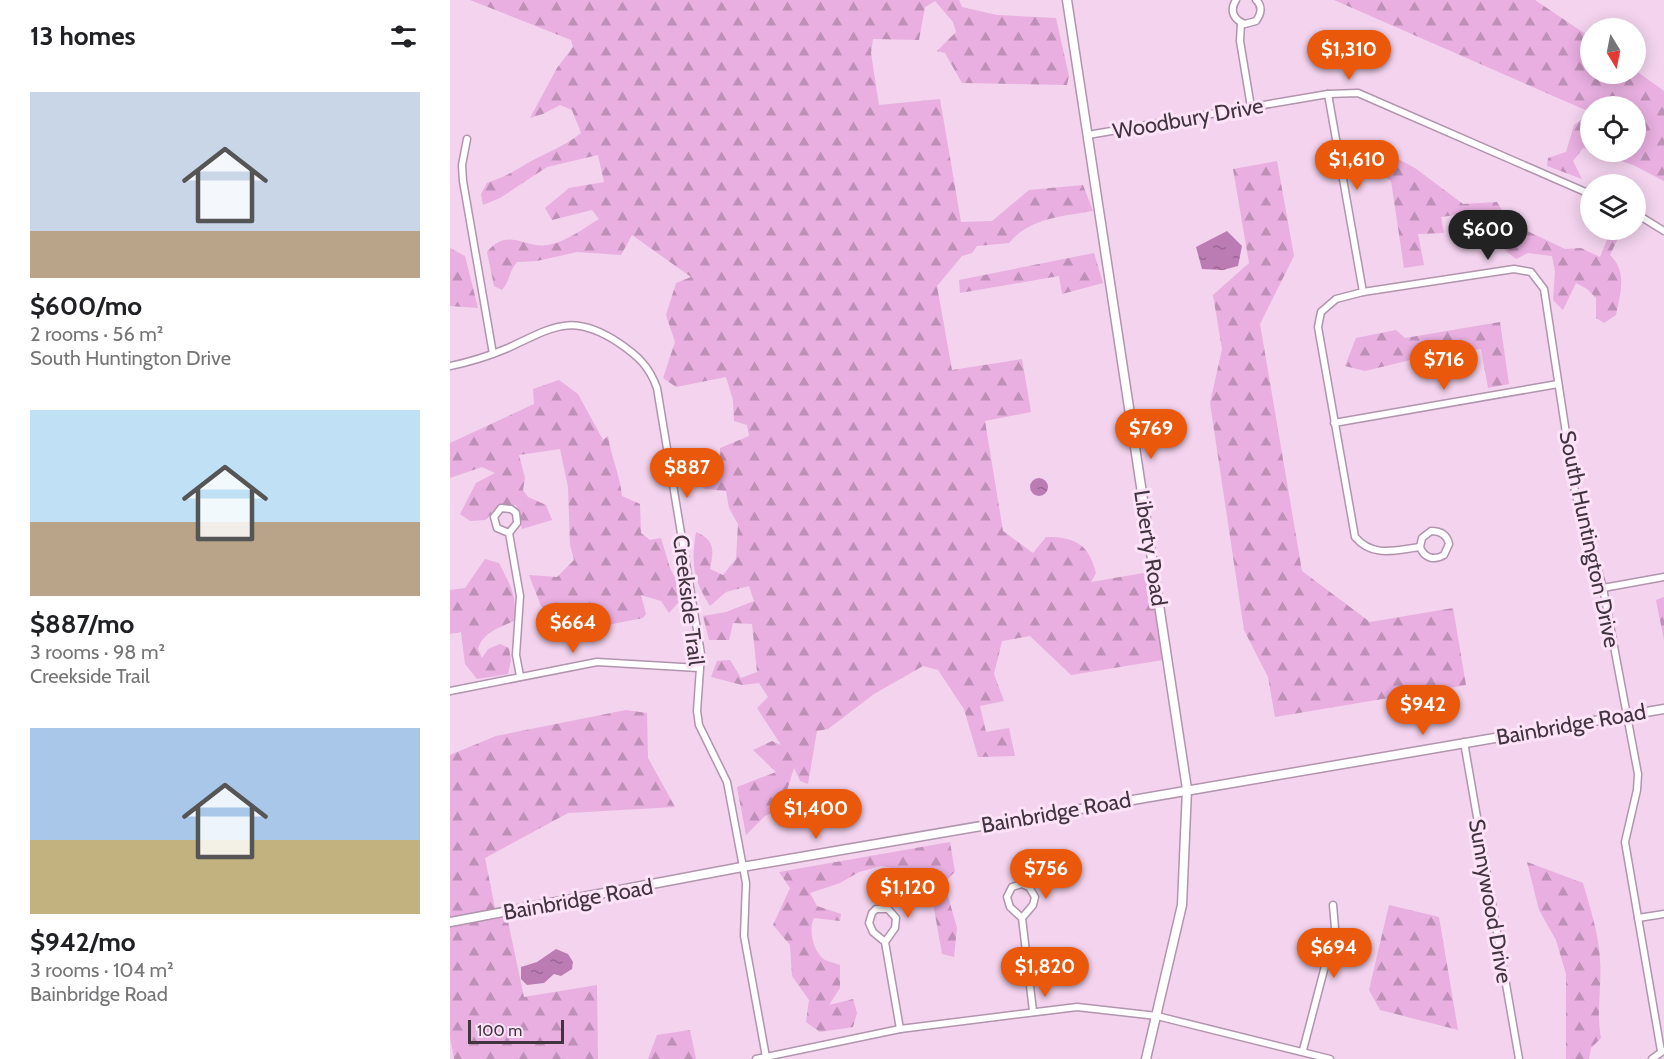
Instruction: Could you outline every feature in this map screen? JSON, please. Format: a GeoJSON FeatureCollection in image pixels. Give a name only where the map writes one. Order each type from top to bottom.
{"type":"FeatureCollection","features":[{"type":"Feature","properties":{"kind":"street","name":"Liberty Road"},"geometry":{"type":"LineString","coordinates":[[1067,0],[1187,789],[1182,905],[1146,1059]]}},
{"type":"Feature","properties":{"kind":"street"},"geometry":{"type":"LineString","coordinates":[[1236,0],[1232,12],[1241,23],[1240,41],[1251,106]]}},
{"type":"Feature","properties":{"kind":"street"},"geometry":{"type":"LineString","coordinates":[[1241,23],[1251,23],[1257,19],[1261,9],[1256,0]]}},
{"type":"Feature","properties":{"kind":"street","name":"Woodbury Drive"},"geometry":{"type":"LineString","coordinates":[[1088,135],[1328,94],[1358,93],[1580,190]]}},
{"type":"Feature","properties":{"kind":"street"},"geometry":{"type":"LineString","coordinates":[[1328,94],[1363,292]]}},
{"type":"Feature","properties":{"kind":"street"},"geometry":{"type":"LineString","coordinates":[[467,140],[462,165],[462,181],[493,354]]}},
{"type":"Feature","properties":{"kind":"street"},"geometry":{"type":"LineString","coordinates":[[1646,220],[1664,231]]}},
{"type":"Feature","properties":{"kind":"street","name":"South Huntington Drive"},"geometry":{"type":"LineString","coordinates":[[1420,547],[1378,553],[1364,547],[1355,537],[1318,327],[1321,312],[1336,299],[1363,292],[1514,269],[1531,273],[1544,289],[1575,492],[1603,588],[1638,774],[1637,790],[1625,842],[1663,1051]]}},
{"type":"Feature","properties":{"kind":"street","name":"Creekside Trail"},"geometry":{"type":"LineString","coordinates":[[450,366],[493,354],[545,329],[564,324],[601,331],[647,366],[659,399],[701,654],[697,711],[699,726],[724,771],[747,896],[743,914],[744,936],[766,1057]]}},
{"type":"Feature","properties":{"kind":"street"},"geometry":{"type":"LineString","coordinates":[[1334,423],[1558,384]]}},
{"type":"Feature","properties":{"kind":"street"},"geometry":{"type":"LineString","coordinates":[[501,508],[511,509],[517,517],[517,523],[508,533],[497,528],[495,523],[494,517],[501,508]]}},
{"type":"Feature","properties":{"kind":"street","name":"South Huntington Drive"},"geometry":{"type":"LineString","coordinates":[[1431,531],[1439,531],[1446,537],[1449,544],[1444,555],[1433,559],[1426,556],[1420,547],[1422,538],[1431,531]]}},
{"type":"Feature","properties":{"kind":"street"},"geometry":{"type":"LineString","coordinates":[[508,533],[520,597],[516,655],[520,676]]}},
{"type":"Feature","properties":{"kind":"street"},"geometry":{"type":"LineString","coordinates":[[1603,588],[1664,577]]}},
{"type":"Feature","properties":{"kind":"street"},"geometry":{"type":"LineString","coordinates":[[450,691],[597,662],[699,668]]}},
{"type":"Feature","properties":{"kind":"street","name":"Bainbridge Road"},"geometry":{"type":"LineString","coordinates":[[450,922],[742,867],[1664,709]]}},
{"type":"Feature","properties":{"kind":"street","name":"Sunnywood Drive"},"geometry":{"type":"LineString","coordinates":[[1464,742],[1519,1059]]}},
{"type":"Feature","properties":{"kind":"street"},"geometry":{"type":"LineString","coordinates":[[1022,918],[1033,905],[1035,897],[1029,887],[1022,884],[1012,887],[1007,897],[1010,907],[1022,918],[1032,1011]]}},
{"type":"Feature","properties":{"kind":"street"},"geometry":{"type":"LineString","coordinates":[[1303,1050],[1335,928],[1333,905]]}},
{"type":"Feature","properties":{"kind":"street"},"geometry":{"type":"LineString","coordinates":[[885,942],[895,928],[896,918],[888,909],[876,909],[869,917],[868,924],[873,932],[885,942],[900,1029]]}},
{"type":"Feature","properties":{"kind":"street"},"geometry":{"type":"LineString","coordinates":[[1638,918],[1664,914]]}},
{"type":"Feature","properties":{"kind":"street"},"geometry":{"type":"LineString","coordinates":[[756,1059],[900,1029],[1077,1007],[1157,1016],[1303,1050],[1330,1059]]}},
{"type":"Feature","properties":{"kind":"street"},"geometry":{"type":"LineString","coordinates":[[1652,1059],[1663,1051]]}},
{"type":"Feature","properties":{"kind":"green space"},"geometry":{"type":"Polygon","coordinates":[[[470,0],[959,0],[962,7],[997,15],[1056,18],[1069,76],[1067,85],[962,83],[945,53],[937,51],[956,32],[953,22],[935,1],[925,7],[919,40],[873,39],[871,53],[879,105],[940,99],[961,222],[992,221],[1029,190],[1083,185],[1093,211],[1037,223],[1026,228],[1009,243],[977,246],[972,253],[962,256],[937,286],[952,370],[1022,359],[1031,412],[985,421],[1003,531],[1033,553],[1046,537],[1056,537],[1079,544],[1085,549],[1093,563],[1096,573],[1091,582],[1155,571],[1169,659],[1071,675],[1030,636],[1002,641],[994,674],[1004,701],[980,706],[986,732],[1009,728],[1015,756],[978,757],[964,709],[938,670],[923,666],[874,694],[828,729],[817,731],[808,784],[800,781],[794,768],[781,809],[765,816],[746,835],[737,787],[776,772],[753,750],[772,741],[781,745],[757,708],[768,697],[759,683],[742,685],[711,677],[717,661],[730,660],[741,678],[757,672],[752,624],[733,623],[729,640],[709,640],[703,616],[726,612],[754,601],[749,586],[726,592],[710,606],[700,588],[694,562],[696,532],[707,538],[712,546],[710,569],[723,575],[736,559],[738,524],[729,508],[726,491],[705,489],[694,481],[699,473],[720,472],[720,448],[749,436],[747,425],[734,421],[733,400],[726,377],[676,387],[663,378],[675,342],[666,315],[676,283],[691,277],[632,235],[621,255],[577,252],[537,261],[517,262],[502,290],[494,286],[487,252],[495,244],[509,239],[548,245],[575,234],[599,219],[592,210],[552,220],[545,208],[569,188],[604,182],[598,155],[547,167],[500,198],[483,205],[481,194],[487,183],[507,175],[581,133],[572,110],[560,105],[530,118],[557,68],[573,47],[571,40],[470,0]]]}},
{"type":"Feature","properties":{"kind":"green space"},"geometry":{"type":"Polygon","coordinates":[[[1334,0],[1535,0],[1580,30],[1580,84],[1646,84],[1646,78],[1664,91],[1664,181],[1624,162],[1646,162],[1646,96],[1580,96],[1580,108],[1334,0]]]}},
{"type":"Feature","properties":{"kind":"green space"},"geometry":{"type":"Polygon","coordinates":[[[1580,120],[1580,152],[1573,161],[1580,178],[1547,166],[1548,158],[1566,152],[1574,125],[1580,120]]]}},
{"type":"Feature","properties":{"kind":"green space"},"geometry":{"type":"Polygon","coordinates":[[[1385,152],[1415,168],[1463,204],[1497,202],[1506,217],[1521,228],[1565,249],[1581,248],[1600,257],[1607,240],[1617,240],[1610,255],[1616,262],[1621,276],[1621,291],[1616,315],[1604,323],[1596,318],[1596,298],[1576,283],[1563,310],[1553,300],[1555,272],[1552,256],[1528,253],[1516,259],[1505,250],[1499,232],[1480,233],[1469,230],[1463,214],[1441,217],[1444,233],[1418,234],[1424,265],[1404,268],[1391,181],[1371,169],[1385,152]]]}},
{"type":"Feature","properties":{"kind":"green space"},"geometry":{"type":"Polygon","coordinates":[[[1277,161],[1294,256],[1260,324],[1302,571],[1370,622],[1453,608],[1466,685],[1275,717],[1268,677],[1244,630],[1210,403],[1222,349],[1213,295],[1249,263],[1233,169],[1277,161]]]}},
{"type":"Feature","properties":{"kind":"green space"},"geometry":{"type":"Polygon","coordinates":[[[450,248],[465,256],[478,308],[450,306],[450,248]]]}},
{"type":"Feature","properties":{"kind":"green space"},"geometry":{"type":"Polygon","coordinates":[[[1094,253],[1103,283],[1062,294],[1059,276],[960,293],[959,280],[1094,253]]]}},
{"type":"Feature","properties":{"kind":"green space"},"geometry":{"type":"Polygon","coordinates":[[[1500,322],[1509,384],[1488,388],[1481,349],[1431,355],[1365,371],[1345,366],[1356,338],[1396,330],[1405,338],[1500,322]]]}},
{"type":"Feature","properties":{"kind":"green space"},"geometry":{"type":"Polygon","coordinates":[[[559,380],[578,394],[603,440],[608,436],[622,496],[640,504],[641,533],[650,540],[661,538],[670,568],[684,596],[669,613],[661,601],[641,595],[646,614],[643,618],[597,627],[595,619],[559,624],[541,606],[529,575],[557,577],[574,560],[570,545],[568,487],[560,449],[519,455],[525,478],[523,490],[528,497],[546,505],[552,520],[522,529],[516,505],[499,506],[485,520],[470,521],[460,514],[476,483],[495,473],[482,467],[450,478],[450,443],[534,404],[533,389],[559,380]]]}},
{"type":"Feature","properties":{"kind":"green space"},"geometry":{"type":"Polygon","coordinates":[[[485,559],[499,563],[512,591],[515,613],[514,621],[497,628],[484,638],[478,649],[482,658],[488,649],[500,644],[509,648],[511,660],[508,674],[477,679],[465,664],[461,632],[450,634],[450,590],[465,588],[485,559]]]}},
{"type":"Feature","properties":{"kind":"green space"},"geometry":{"type":"Polygon","coordinates":[[[1664,597],[1664,640],[1656,600],[1664,597]]]}},
{"type":"Feature","properties":{"kind":"green space"},"geometry":{"type":"Polygon","coordinates":[[[626,710],[647,713],[648,758],[675,807],[568,813],[485,858],[496,913],[506,912],[524,997],[597,985],[598,1059],[454,1059],[450,1037],[450,755],[496,736],[626,710]]]}},
{"type":"Feature","properties":{"kind":"green space"},"geometry":{"type":"Polygon","coordinates":[[[950,842],[955,872],[944,882],[957,928],[954,957],[942,954],[928,875],[881,866],[859,872],[840,883],[810,893],[817,906],[841,914],[840,921],[814,918],[812,923],[813,940],[817,952],[825,960],[840,965],[840,988],[829,1005],[853,999],[857,1013],[853,1027],[820,1032],[806,1022],[809,1000],[792,976],[790,945],[773,925],[790,888],[779,872],[950,842]]]}},
{"type":"Feature","properties":{"kind":"green space"},"geometry":{"type":"Polygon","coordinates":[[[1527,862],[1583,883],[1596,931],[1600,970],[1601,1038],[1591,1048],[1589,1059],[1566,1059],[1566,974],[1556,940],[1539,910],[1527,862]]]}},
{"type":"Feature","properties":{"kind":"green space"},"geometry":{"type":"Polygon","coordinates":[[[1389,905],[1439,917],[1458,1030],[1380,1010],[1369,990],[1389,905]]]}},
{"type":"Feature","properties":{"kind":"green space"},"geometry":{"type":"Polygon","coordinates":[[[690,1030],[696,1059],[648,1059],[657,1035],[690,1030]]]}},
{"type":"Feature","properties":{"kind":"water"},"geometry":{"type":"Polygon","coordinates":[[[1227,231],[1242,246],[1238,266],[1223,270],[1202,269],[1196,247],[1227,231]]]}},
{"type":"Feature","properties":{"kind":"water"},"geometry":{"type":"Polygon","coordinates":[[[1039,478],[1045,481],[1048,487],[1045,493],[1039,496],[1033,493],[1030,487],[1033,481],[1039,478]]]}},
{"type":"Feature","properties":{"kind":"water"},"geometry":{"type":"Polygon","coordinates":[[[556,949],[568,954],[573,962],[572,969],[561,976],[554,974],[544,983],[527,985],[521,979],[521,967],[537,962],[556,949]]]}}]}
